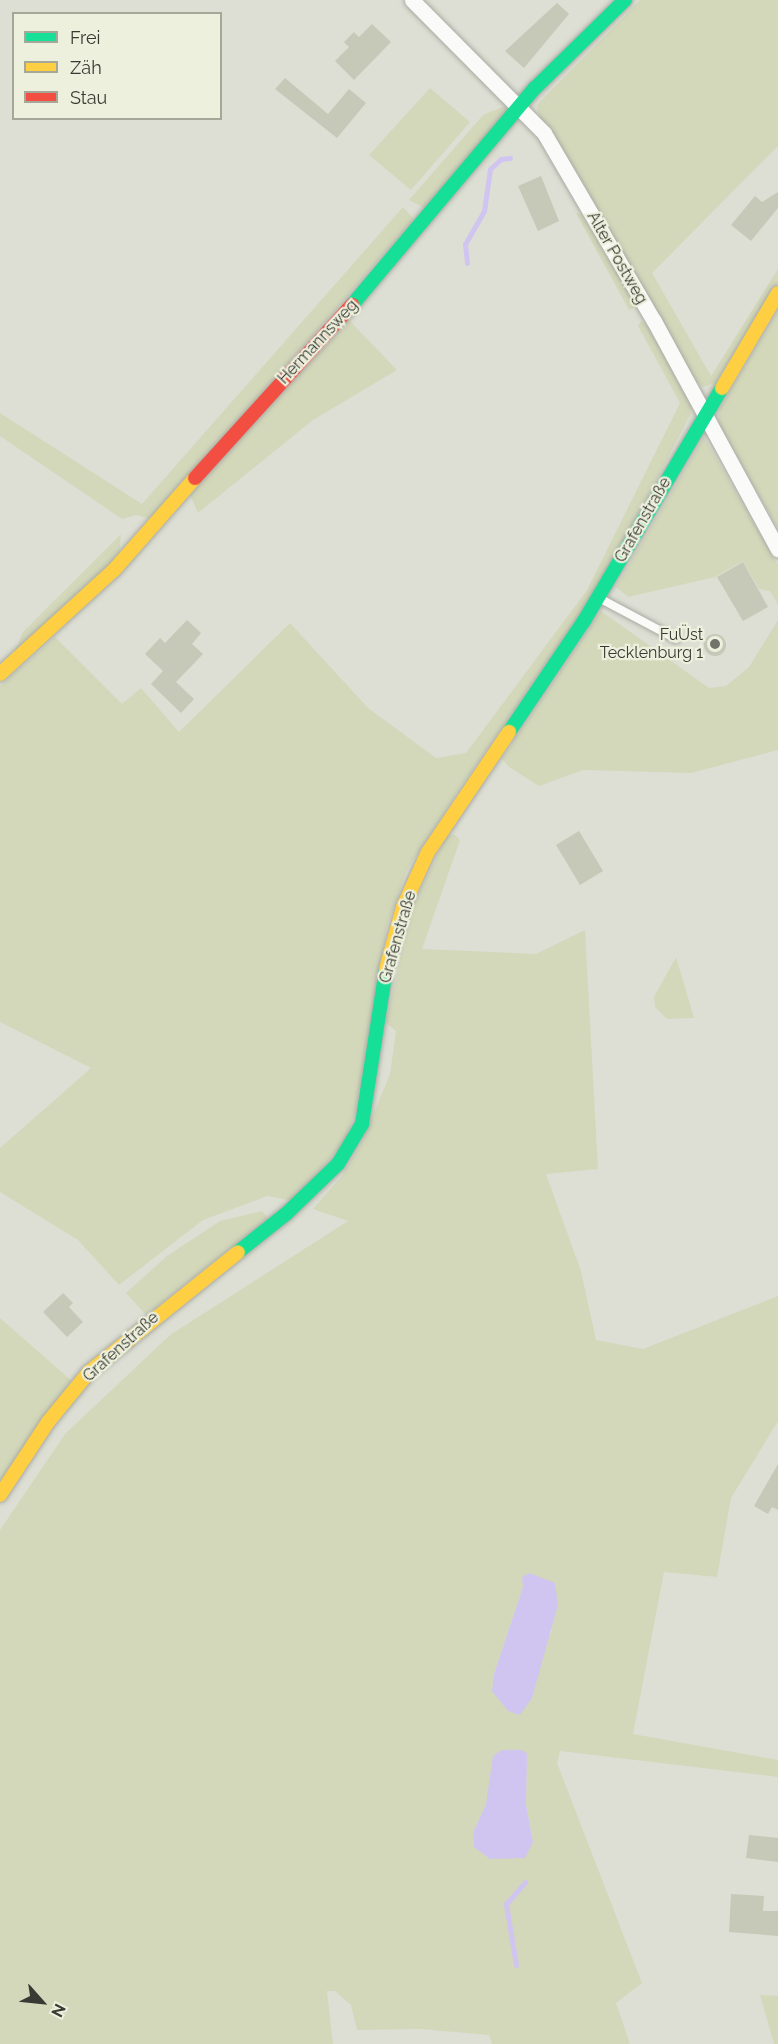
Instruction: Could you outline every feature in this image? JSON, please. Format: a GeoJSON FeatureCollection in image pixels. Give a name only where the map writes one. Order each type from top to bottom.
{"type":"FeatureCollection","features":[{"type":"Feature","properties":{"kind":"street","name":"Alter Postweg"},"geometry":{"type":"LineString","coordinates":[[412,0],[544,133],[705,414],[778,549]]}},
{"type":"Feature","properties":{"kind":"street","name":"Hermannsweg"},"geometry":{"type":"LineString","coordinates":[[0,674],[114,570],[262,401],[364,293],[521,109],[536,88],[625,0]]}},
{"type":"Feature","properties":{"kind":"street","name":"Grafenstraße"},"geometry":{"type":"LineString","coordinates":[[0,1496],[48,1422],[89,1372],[286,1214],[338,1164],[362,1124],[385,971],[403,907],[428,852],[598,597],[778,293]]}},
{"type":"Feature","properties":{"kind":"lane"},"geometry":{"type":"LineString","coordinates":[[598,597],[676,639]]}},
{"type":"Feature","properties":{"kind":"green space"},"geometry":{"type":"Polygon","coordinates":[[[640,0],[778,0],[778,146],[652,273],[711,376],[778,269],[778,284],[715,383],[703,387],[694,380],[540,122],[537,105],[640,0]]]}},
{"type":"Feature","properties":{"kind":"green space"},"geometry":{"type":"Polygon","coordinates":[[[430,88],[470,122],[411,190],[369,155],[430,88]]]}},
{"type":"Feature","properties":{"kind":"green space"},"geometry":{"type":"Polygon","coordinates":[[[505,106],[507,114],[426,209],[409,200],[483,115],[505,106]]]}},
{"type":"Feature","properties":{"kind":"green space"},"geometry":{"type":"Polygon","coordinates":[[[403,207],[414,219],[152,520],[137,515],[122,519],[0,436],[0,413],[142,504],[403,207]]]}},
{"type":"Feature","properties":{"kind":"green space"},"geometry":{"type":"Polygon","coordinates":[[[576,213],[581,214],[635,302],[634,308],[629,310],[576,213]]]}},
{"type":"Feature","properties":{"kind":"green space"},"geometry":{"type":"Polygon","coordinates":[[[778,311],[778,528],[718,424],[719,410],[778,311]]]}},
{"type":"Feature","properties":{"kind":"green space"},"geometry":{"type":"Polygon","coordinates":[[[348,319],[397,370],[313,420],[198,513],[190,495],[348,319]]]}},
{"type":"Feature","properties":{"kind":"green space"},"geometry":{"type":"Polygon","coordinates":[[[641,321],[650,326],[693,401],[691,413],[606,577],[455,795],[406,872],[387,926],[356,1108],[346,1140],[294,1201],[267,1196],[203,1220],[119,1285],[78,1240],[0,1192],[0,1148],[91,1068],[0,1022],[0,686],[55,637],[122,704],[141,688],[179,732],[290,623],[368,708],[436,758],[466,753],[587,590],[680,403],[638,326],[641,321]]]}},
{"type":"Feature","properties":{"kind":"green space"},"geometry":{"type":"Polygon","coordinates":[[[704,437],[778,565],[778,605],[770,591],[759,589],[743,561],[715,577],[628,597],[616,587],[704,437]]]}},
{"type":"Feature","properties":{"kind":"green space"},"geometry":{"type":"Polygon","coordinates":[[[121,534],[119,556],[13,655],[23,632],[121,534]]]}},
{"type":"Feature","properties":{"kind":"green space"},"geometry":{"type":"Polygon","coordinates":[[[601,611],[709,688],[726,686],[749,667],[778,620],[778,750],[691,773],[583,770],[539,786],[509,767],[502,759],[601,611]]]}},
{"type":"Feature","properties":{"kind":"green space"},"geometry":{"type":"Polygon","coordinates":[[[454,834],[460,840],[422,949],[536,954],[585,930],[598,1169],[546,1174],[581,1271],[596,1340],[643,1349],[778,1296],[778,1421],[731,1498],[717,1577],[664,1572],[633,1734],[778,1760],[778,1777],[560,1751],[557,1763],[642,1983],[616,2003],[630,2044],[492,2044],[489,2035],[420,2029],[357,2030],[351,2005],[335,1991],[327,1991],[333,2044],[0,2044],[0,1530],[65,1434],[170,1335],[348,1221],[313,1209],[341,1177],[360,1146],[390,1074],[396,1031],[386,1023],[410,913],[446,837],[454,834]],[[522,1577],[523,1587],[494,1674],[532,1698],[540,1657],[552,1630],[522,1577]],[[527,1754],[486,1804],[473,1833],[533,1842],[526,1805],[527,1754]]]}},
{"type":"Feature","properties":{"kind":"green space"},"geometry":{"type":"Polygon","coordinates":[[[676,957],[694,1018],[667,1019],[655,1007],[654,997],[676,957]]]}},
{"type":"Feature","properties":{"kind":"green space"},"geometry":{"type":"Polygon","coordinates":[[[262,1211],[268,1218],[146,1315],[126,1293],[167,1256],[220,1221],[262,1211]]]}},
{"type":"Feature","properties":{"kind":"green space"},"geometry":{"type":"Polygon","coordinates":[[[0,1318],[72,1381],[0,1481],[0,1318]]]}},
{"type":"Feature","properties":{"kind":"green space"},"geometry":{"type":"Polygon","coordinates":[[[760,1995],[778,1996],[778,2044],[774,2044],[760,1995]]]}},
{"type":"Feature","properties":{"kind":"shaded area"},"geometry":{"type":"Polygon","coordinates":[[[529,1573],[555,1583],[558,1605],[532,1698],[520,1715],[508,1711],[492,1691],[494,1674],[523,1587],[522,1577],[529,1573]]]}},
{"type":"Feature","properties":{"kind":"shaded area"},"geometry":{"type":"Polygon","coordinates":[[[502,1750],[522,1750],[527,1754],[526,1805],[533,1842],[525,1858],[490,1859],[474,1847],[473,1833],[486,1804],[493,1756],[502,1750]]]}},
{"type":"Feature","properties":{"kind":"building"},"geometry":{"type":"Polygon","coordinates":[[[557,3],[569,14],[524,68],[505,51],[557,3]]]}},
{"type":"Feature","properties":{"kind":"building"},"geometry":{"type":"Polygon","coordinates":[[[372,24],[391,42],[354,80],[335,61],[349,47],[344,42],[354,32],[359,37],[372,24]]]}},
{"type":"Feature","properties":{"kind":"building"},"geometry":{"type":"Polygon","coordinates":[[[285,78],[328,114],[349,89],[366,103],[337,138],[275,89],[285,78]]]}},
{"type":"Feature","properties":{"kind":"building"},"geometry":{"type":"Polygon","coordinates":[[[541,176],[559,221],[538,231],[518,186],[541,176]]]}},
{"type":"Feature","properties":{"kind":"building"},"geometry":{"type":"Polygon","coordinates":[[[778,192],[778,208],[751,241],[731,225],[755,196],[762,202],[778,192]]]}},
{"type":"Feature","properties":{"kind":"building"},"geometry":{"type":"Polygon","coordinates":[[[743,562],[768,607],[743,621],[717,577],[743,562]]]}},
{"type":"Feature","properties":{"kind":"building"},"geometry":{"type":"Polygon","coordinates":[[[187,620],[201,633],[192,644],[203,654],[176,682],[194,699],[181,713],[151,684],[163,671],[145,654],[160,638],[165,643],[187,620]]]}},
{"type":"Feature","properties":{"kind":"building","name":"FuÜst Tecklenburg 1"},"geometry":{"type":"Polygon","coordinates":[[[715,634],[723,637],[726,645],[723,653],[715,656],[707,653],[704,645],[707,637],[715,634]]]}},
{"type":"Feature","properties":{"kind":"building"},"geometry":{"type":"Polygon","coordinates":[[[579,831],[603,871],[580,885],[556,845],[579,831]]]}},
{"type":"Feature","properties":{"kind":"building"},"geometry":{"type":"Polygon","coordinates":[[[63,1293],[73,1303],[69,1307],[83,1322],[67,1337],[43,1312],[63,1293]]]}},
{"type":"Feature","properties":{"kind":"building"},"geometry":{"type":"Polygon","coordinates":[[[778,1464],[778,1510],[772,1507],[768,1514],[754,1506],[778,1464]]]}},
{"type":"Feature","properties":{"kind":"building"},"geometry":{"type":"Polygon","coordinates":[[[749,1835],[778,1838],[778,1862],[746,1858],[749,1835]]]}},
{"type":"Feature","properties":{"kind":"building"},"geometry":{"type":"Polygon","coordinates":[[[731,1894],[764,1896],[763,1911],[778,1911],[778,1936],[729,1932],[731,1894]]]}},
{"type":"Feature","properties":{"kind":"waterway"},"geometry":{"type":"LineString","coordinates":[[467,263],[465,244],[484,211],[490,169],[501,159],[510,158]]}},
{"type":"Feature","properties":{"kind":"waterway"},"geometry":{"type":"LineString","coordinates":[[516,1965],[506,1904],[525,1882]]}},
{"type":"Feature","properties":{"kind":"traffic: fast"},"geometry":{"type":"LineString","coordinates":[[352,305],[535,88],[625,0]]}},
{"type":"Feature","properties":{"kind":"traffic: fast"},"geometry":{"type":"LineString","coordinates":[[509,732],[584,621],[722,388]]}},
{"type":"Feature","properties":{"kind":"traffic: fast"},"geometry":{"type":"LineString","coordinates":[[238,1252],[286,1214],[338,1164],[362,1124],[386,969]]}},
{"type":"Feature","properties":{"kind":"traffic: slow"},"geometry":{"type":"LineString","coordinates":[[722,388],[778,293]]}},
{"type":"Feature","properties":{"kind":"traffic: slow"},"geometry":{"type":"LineString","coordinates":[[0,674],[114,570],[195,478]]}},
{"type":"Feature","properties":{"kind":"traffic: slow"},"geometry":{"type":"LineString","coordinates":[[386,969],[403,907],[428,852],[509,732]]}},
{"type":"Feature","properties":{"kind":"traffic: slow"},"geometry":{"type":"LineString","coordinates":[[0,1495],[48,1422],[89,1372],[238,1252]]}},
{"type":"Feature","properties":{"kind":"traffic: jam"},"geometry":{"type":"LineString","coordinates":[[195,478],[352,305]]}},
{"type":"Feature","properties":{"kind":"place","name":"FuÜst Tecklenburg 1"},"geometry":{"type":"Point","coordinates":[715,644]}}]}
